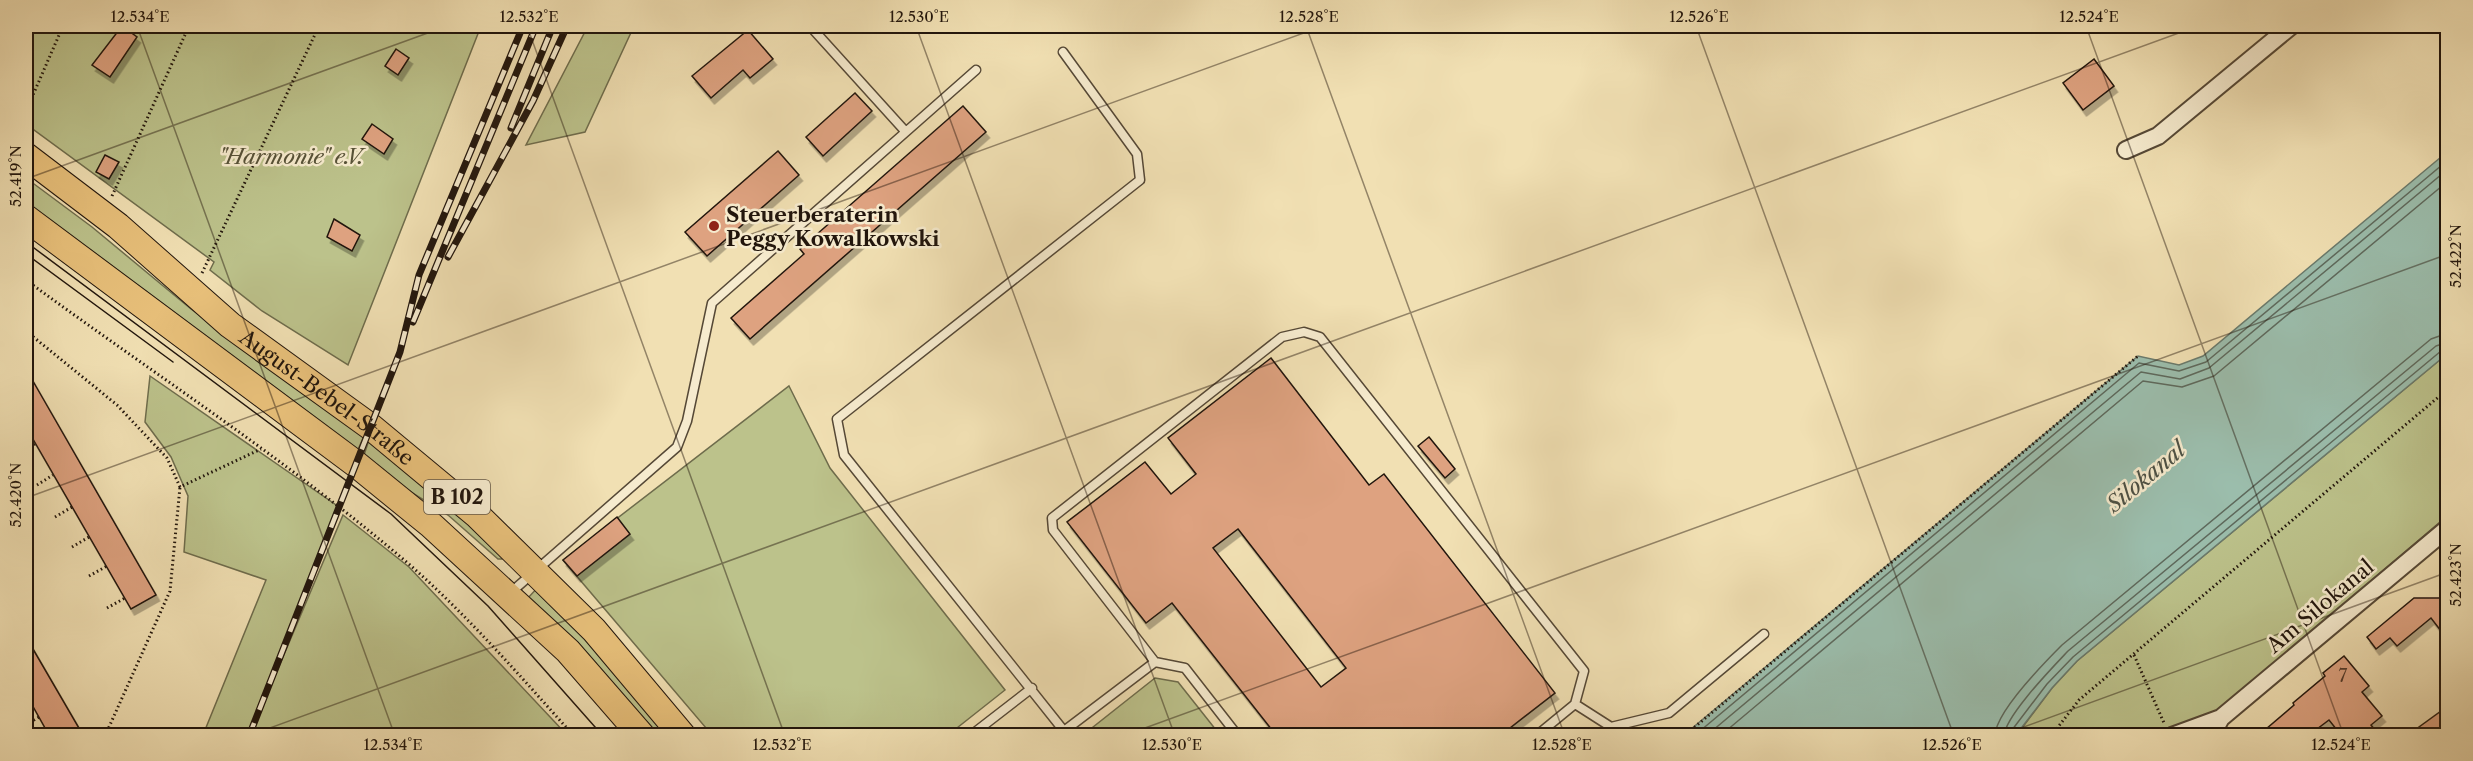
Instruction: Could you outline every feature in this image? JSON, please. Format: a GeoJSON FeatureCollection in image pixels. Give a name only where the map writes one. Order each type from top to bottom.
{"type":"FeatureCollection","features":[{"type":"Feature","properties":{"kind":"main road","name":"August-Bebel-Straße"},"geometry":{"type":"LineString","coordinates":[[26,156],[118,226],[230,325],[416,462],[477,514],[594,630],[683,735]]}},
{"type":"Feature","properties":{"kind":"main road","name":"August-Bebel-Straße"},"geometry":{"type":"LineString","coordinates":[[26,218],[356,464],[431,525],[509,594],[568,651],[642,735]]}},
{"type":"Feature","properties":{"kind":"street"},"geometry":{"type":"LineString","coordinates":[[2126,150],[2158,136],[2291,26]]}},
{"type":"Feature","properties":{"kind":"street","name":"Am Silokanal"},"geometry":{"type":"LineString","coordinates":[[2211,735],[2221,718],[2448,528]]}},
{"type":"Feature","properties":{"kind":"street","name":"Am Silokanal"},"geometry":{"type":"LineString","coordinates":[[2168,730],[2221,718]]}},
{"type":"Feature","properties":{"kind":"lane"},"geometry":{"type":"LineString","coordinates":[[810,26],[905,131]]}},
{"type":"Feature","properties":{"kind":"lane"},"geometry":{"type":"LineString","coordinates":[[1063,52],[1137,154],[1140,180],[837,418],[844,455],[1032,688],[1061,733],[1155,662]]}},
{"type":"Feature","properties":{"kind":"lane"},"geometry":{"type":"LineString","coordinates":[[509,594],[677,447],[687,421],[712,303],[976,70]]}},
{"type":"Feature","properties":{"kind":"lane"},"geometry":{"type":"LineString","coordinates":[[1238,735],[1185,668],[1155,662],[1053,530],[1052,518],[1282,337],[1304,332],[1320,337],[1584,671],[1575,704],[1536,735]]}},
{"type":"Feature","properties":{"kind":"lane"},"geometry":{"type":"LineString","coordinates":[[1575,704],[1611,727],[1669,713],[1764,634]]}},
{"type":"Feature","properties":{"kind":"lane"},"geometry":{"type":"LineString","coordinates":[[970,735],[1032,688]]}},
{"type":"Feature","properties":{"kind":"path"},"geometry":{"type":"LineString","coordinates":[[26,111],[63,26]]}},
{"type":"Feature","properties":{"kind":"path"},"geometry":{"type":"LineString","coordinates":[[112,196],[189,26]]}},
{"type":"Feature","properties":{"kind":"path"},"geometry":{"type":"LineString","coordinates":[[201,276],[319,26]]}},
{"type":"Feature","properties":{"kind":"path"},"geometry":{"type":"LineString","coordinates":[[26,281],[261,450],[410,565],[480,632],[574,735]]}},
{"type":"Feature","properties":{"kind":"path"},"geometry":{"type":"LineString","coordinates":[[26,331],[117,405],[166,458],[180,488],[170,591],[105,735]]}},
{"type":"Feature","properties":{"kind":"path"},"geometry":{"type":"LineString","coordinates":[[1684,735],[2138,356]]}},
{"type":"Feature","properties":{"kind":"path"},"geometry":{"type":"LineString","coordinates":[[2051,735],[2079,700],[2448,389]]}},
{"type":"Feature","properties":{"kind":"path"},"geometry":{"type":"LineString","coordinates":[[26,449],[35,444]]}},
{"type":"Feature","properties":{"kind":"path"},"geometry":{"type":"LineString","coordinates":[[180,488],[261,450]]}},
{"type":"Feature","properties":{"kind":"path"},"geometry":{"type":"LineString","coordinates":[[37,485],[53,475]]}},
{"type":"Feature","properties":{"kind":"path"},"geometry":{"type":"LineString","coordinates":[[55,517],[72,507]]}},
{"type":"Feature","properties":{"kind":"path"},"geometry":{"type":"LineString","coordinates":[[72,547],[89,537]]}},
{"type":"Feature","properties":{"kind":"path"},"geometry":{"type":"LineString","coordinates":[[89,576],[106,566]]}},
{"type":"Feature","properties":{"kind":"path"},"geometry":{"type":"LineString","coordinates":[[107,608],[125,598]]}},
{"type":"Feature","properties":{"kind":"path"},"geometry":{"type":"LineString","coordinates":[[2134,655],[2168,730]]}},
{"type":"Feature","properties":{"kind":"path"},"geometry":{"type":"LineString","coordinates":[[26,725],[39,717]]}},
{"type":"Feature","properties":{"kind":"green space","name":"\"Harmonie\" e.V."},"geometry":{"type":"Polygon","coordinates":[[[26,26],[481,26],[348,365],[262,311],[210,270],[214,262],[26,124],[26,26]]]}},
{"type":"Feature","properties":{"kind":"green space"},"geometry":{"type":"Polygon","coordinates":[[[588,26],[634,26],[585,132],[526,145],[588,26]]]}},
{"type":"Feature","properties":{"kind":"green space"},"geometry":{"type":"Polygon","coordinates":[[[26,178],[92,227],[191,309],[364,436],[356,454],[26,208],[26,178]]]}},
{"type":"Feature","properties":{"kind":"green space"},"geometry":{"type":"Polygon","coordinates":[[[2447,354],[2447,516],[2222,708],[2158,735],[2016,736],[2052,688],[2077,661],[2447,354]]]}},
{"type":"Feature","properties":{"kind":"green space"},"geometry":{"type":"Polygon","coordinates":[[[150,376],[339,507],[249,735],[203,735],[266,580],[184,552],[188,496],[171,457],[145,422],[150,376]]]}},
{"type":"Feature","properties":{"kind":"green space"},"geometry":{"type":"Polygon","coordinates":[[[789,386],[830,468],[1005,690],[948,735],[719,735],[706,728],[563,560],[789,386]]]}},
{"type":"Feature","properties":{"kind":"green space"},"geometry":{"type":"Polygon","coordinates":[[[369,440],[505,554],[502,559],[498,559],[448,515],[398,484],[363,458],[369,440]]]}},
{"type":"Feature","properties":{"kind":"green space"},"geometry":{"type":"Polygon","coordinates":[[[343,515],[409,567],[567,735],[250,735],[343,515]]]}},
{"type":"Feature","properties":{"kind":"green space"},"geometry":{"type":"Polygon","coordinates":[[[539,586],[669,735],[658,735],[527,599],[539,586]]]}},
{"type":"Feature","properties":{"kind":"green space"},"geometry":{"type":"Polygon","coordinates":[[[1155,678],[1178,682],[1220,735],[1083,735],[1155,678]]]}},
{"type":"Feature","properties":{"kind":"water","name":"Silokanal"},"geometry":{"type":"Polygon","coordinates":[[[2447,152],[2447,354],[2077,661],[2052,688],[2016,735],[1684,735],[2138,356],[2179,365],[2203,356],[2447,152]]]}},
{"type":"Feature","properties":{"kind":"building"},"geometry":{"type":"Polygon","coordinates":[[[122,26],[137,37],[110,77],[92,65],[122,26]]]}},
{"type":"Feature","properties":{"kind":"building"},"geometry":{"type":"Polygon","coordinates":[[[748,30],[773,59],[750,78],[743,70],[711,98],[692,76],[748,30]]]}},
{"type":"Feature","properties":{"kind":"building"},"geometry":{"type":"Polygon","coordinates":[[[396,49],[409,58],[398,75],[385,66],[396,49]]]}},
{"type":"Feature","properties":{"kind":"building"},"geometry":{"type":"Polygon","coordinates":[[[2094,59],[2114,86],[2083,110],[2063,83],[2094,59]]]}},
{"type":"Feature","properties":{"kind":"building"},"geometry":{"type":"Polygon","coordinates":[[[855,93],[872,111],[823,156],[806,137],[855,93]]]}},
{"type":"Feature","properties":{"kind":"building"},"geometry":{"type":"Polygon","coordinates":[[[963,106],[986,132],[750,339],[731,318],[804,254],[800,249],[963,106]]]}},
{"type":"Feature","properties":{"kind":"building"},"geometry":{"type":"Polygon","coordinates":[[[372,124],[393,139],[384,154],[362,139],[372,124]]]}},
{"type":"Feature","properties":{"kind":"building"},"geometry":{"type":"Polygon","coordinates":[[[778,151],[799,175],[707,256],[685,232],[778,151]]]}},
{"type":"Feature","properties":{"kind":"building"},"geometry":{"type":"Polygon","coordinates":[[[105,155],[119,162],[109,179],[96,172],[105,155]]]}},
{"type":"Feature","properties":{"kind":"building"},"geometry":{"type":"Polygon","coordinates":[[[334,219],[360,235],[352,251],[327,237],[334,219]]]}},
{"type":"Feature","properties":{"kind":"building"},"geometry":{"type":"Polygon","coordinates":[[[1271,358],[1369,485],[1384,474],[1555,693],[1501,735],[1276,735],[1172,603],[1146,623],[1067,522],[1145,462],[1171,494],[1196,474],[1168,438],[1271,358]],[[1238,529],[1213,548],[1321,687],[1346,668],[1238,529]]]}},
{"type":"Feature","properties":{"kind":"building"},"geometry":{"type":"Polygon","coordinates":[[[26,369],[156,595],[131,609],[26,427],[26,369]]]}},
{"type":"Feature","properties":{"kind":"building"},"geometry":{"type":"Polygon","coordinates":[[[1429,437],[1455,469],[1445,478],[1418,446],[1429,437]]]}},
{"type":"Feature","properties":{"kind":"building"},"geometry":{"type":"Polygon","coordinates":[[[617,517],[630,534],[577,576],[563,560],[617,517]]]}},
{"type":"Feature","properties":{"kind":"building"},"geometry":{"type":"Polygon","coordinates":[[[2414,598],[2448,598],[2448,640],[2431,618],[2397,646],[2390,638],[2376,649],[2367,637],[2414,598]]]}},
{"type":"Feature","properties":{"kind":"building"},"geometry":{"type":"Polygon","coordinates":[[[26,637],[83,735],[49,735],[26,694],[26,637]]]}},
{"type":"Feature","properties":{"kind":"building"},"geometry":{"type":"Polygon","coordinates":[[[2344,656],[2369,686],[2362,692],[2382,716],[2371,725],[2379,735],[2341,735],[2329,720],[2309,735],[2259,735],[2294,705],[2293,703],[2325,676],[2323,673],[2344,656]]]}},
{"type":"Feature","properties":{"kind":"building"},"geometry":{"type":"Polygon","coordinates":[[[2448,706],[2448,723],[2431,735],[2408,735],[2448,706]]]}},
{"type":"Feature","properties":{"kind":"tram line"},"geometry":{"type":"LineString","coordinates":[[26,242],[391,514],[488,606],[603,736]]}},
{"type":"Feature","properties":{"kind":"tram line"},"geometry":{"type":"LineString","coordinates":[[26,254],[173,362]]}},
{"type":"Feature","properties":{"kind":"railway"},"geometry":{"type":"LineString","coordinates":[[249,736],[400,352],[419,275],[523,26]]}},
{"type":"Feature","properties":{"kind":"railway"},"geometry":{"type":"LineString","coordinates":[[413,322],[536,26]]}},
{"type":"Feature","properties":{"kind":"railway"},"geometry":{"type":"LineString","coordinates":[[511,128],[553,26]]}},
{"type":"Feature","properties":{"kind":"railway"},"geometry":{"type":"LineString","coordinates":[[448,257],[533,101],[567,26]]}},
{"type":"Feature","properties":{"kind":"place","name":"Steuerberaterin Peggy Kowalkowski"},"geometry":{"type":"Point","coordinates":[714,226]}}]}
